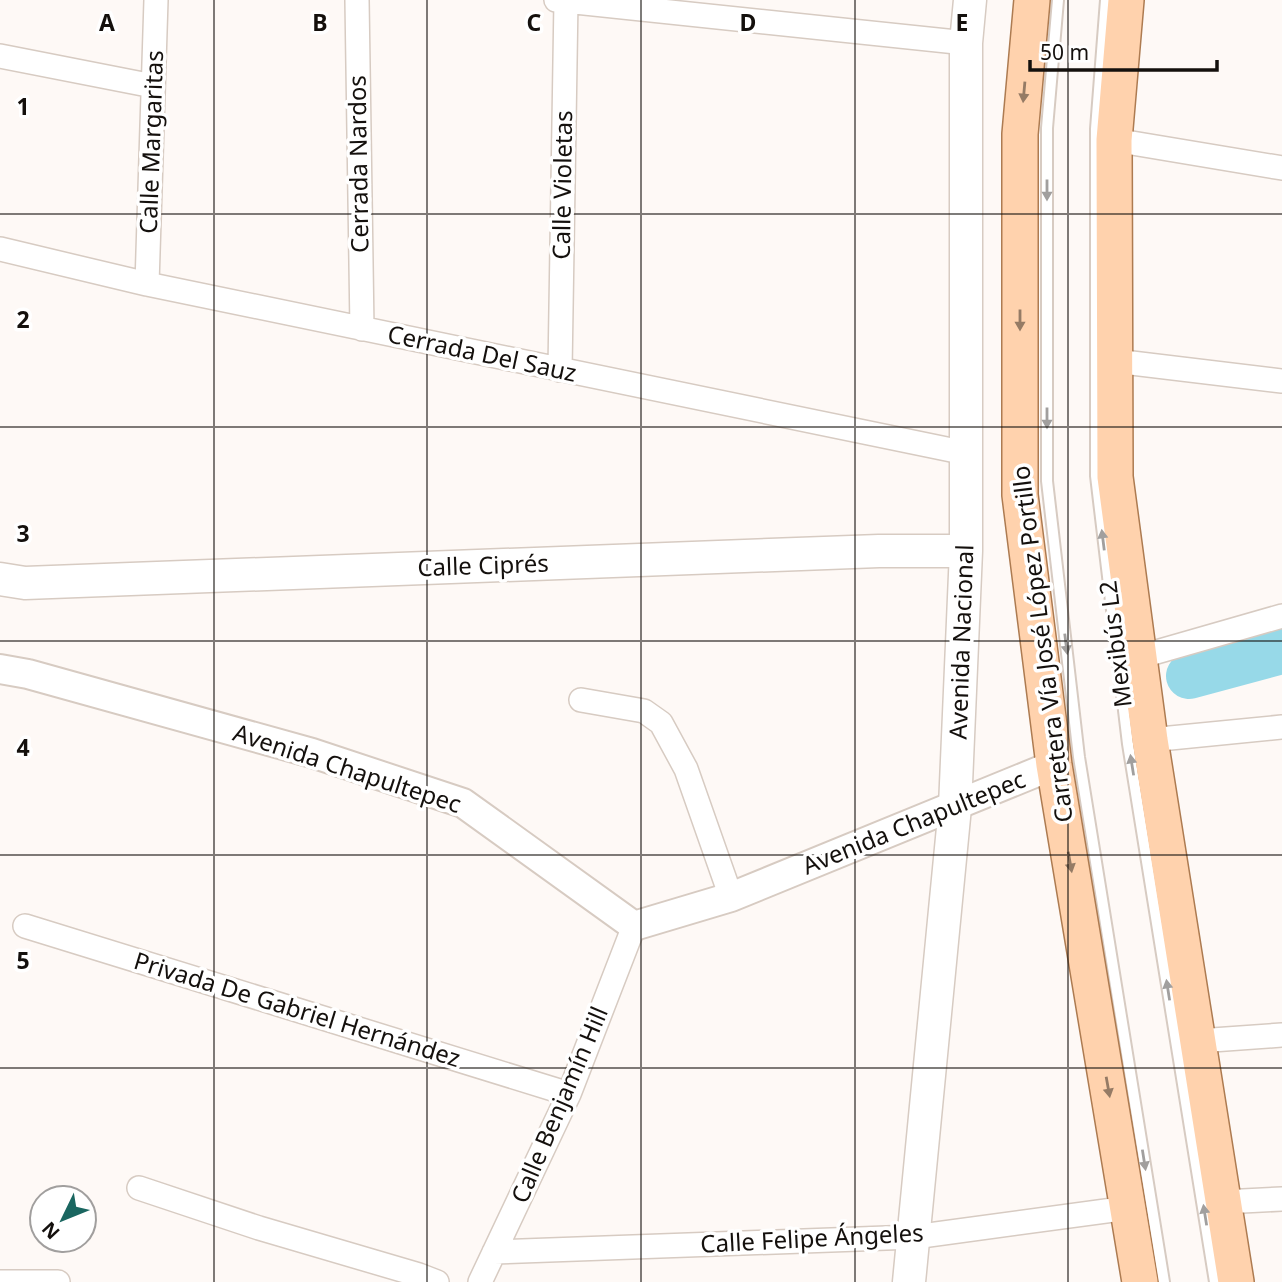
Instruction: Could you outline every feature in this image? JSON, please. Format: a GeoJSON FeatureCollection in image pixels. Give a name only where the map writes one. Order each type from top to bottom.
{"type":"FeatureCollection","features":[{"type":"Feature","properties":{"kind":"main road","name":"Avenida Nacional"},"geometry":{"type":"LineString","coordinates":[[909,1282],[955,807],[966,551],[966,43],[970,0]]}},
{"type":"Feature","properties":{"kind":"main road","name":"Carretera Vía José López Portillo"},"geometry":{"type":"LineString","coordinates":[[1032,0],[1020,134],[1020,495],[1054,765],[1140,1282]]}},
{"type":"Feature","properties":{"kind":"main road"},"geometry":{"type":"LineString","coordinates":[[1126,0],[1114,140],[1115,478],[1150,740],[1236,1282]]}},
{"type":"Feature","properties":{"kind":"main road","name":"Calle Ciprés"},"geometry":{"type":"LineString","coordinates":[[0,579],[25,583],[879,551],[966,551]]}},
{"type":"Feature","properties":{"kind":"street","name":"Calle Margaritas"},"geometry":{"type":"LineString","coordinates":[[147,284],[156,0]]}},
{"type":"Feature","properties":{"kind":"street","name":"Cerrada Nardos"},"geometry":{"type":"LineString","coordinates":[[357,0],[362,328]]}},
{"type":"Feature","properties":{"kind":"street"},"geometry":{"type":"LineString","coordinates":[[562,1],[966,43]]}},
{"type":"Feature","properties":{"kind":"street","name":"Calle Violetas"},"geometry":{"type":"LineString","coordinates":[[560,370],[562,1]]}},
{"type":"Feature","properties":{"kind":"street"},"geometry":{"type":"LineString","coordinates":[[0,56],[153,86]]}},
{"type":"Feature","properties":{"kind":"street"},"geometry":{"type":"LineString","coordinates":[[1114,140],[1282,168]]}},
{"type":"Feature","properties":{"kind":"street","name":"Cerrada Del Sauz"},"geometry":{"type":"LineString","coordinates":[[0,249],[147,284],[966,453]]}},
{"type":"Feature","properties":{"kind":"street"},"geometry":{"type":"LineString","coordinates":[[1115,361],[1282,381]]}},
{"type":"Feature","properties":{"kind":"street"},"geometry":{"type":"LineString","coordinates":[[1139,657],[1282,616]]}},
{"type":"Feature","properties":{"kind":"street","name":"Avenida Chapultepec"},"geometry":{"type":"LineString","coordinates":[[0,668],[312,753],[463,803],[634,926],[731,897],[1054,765]]}},
{"type":"Feature","properties":{"kind":"street"},"geometry":{"type":"LineString","coordinates":[[581,700],[644,711],[661,723],[685,769],[731,897]]}},
{"type":"Feature","properties":{"kind":"street"},"geometry":{"type":"LineString","coordinates":[[1150,740],[1282,727]]}},
{"type":"Feature","properties":{"kind":"street","name":"Privada De Gabriel Hernández"},"geometry":{"type":"LineString","coordinates":[[25,926],[569,1094]]}},
{"type":"Feature","properties":{"kind":"street","name":"Calle Benjamín Hill"},"geometry":{"type":"LineString","coordinates":[[480,1282],[569,1094],[634,926]]}},
{"type":"Feature","properties":{"kind":"street"},"geometry":{"type":"LineString","coordinates":[[1198,1041],[1282,1035]]}},
{"type":"Feature","properties":{"kind":"street"},"geometry":{"type":"LineString","coordinates":[[139,1188],[437,1282]]}},
{"type":"Feature","properties":{"kind":"street"},"geometry":{"type":"LineString","coordinates":[[1223,1202],[1282,1199]]}},
{"type":"Feature","properties":{"kind":"street","name":"Calle Felipe Ángeles"},"geometry":{"type":"LineString","coordinates":[[494,1252],[914,1237],[1128,1208]]}},
{"type":"Feature","properties":{"kind":"street"},"geometry":{"type":"LineString","coordinates":[[0,1282],[58,1282]]}},
{"type":"Feature","properties":{"kind":"lane","name":"Mexibús L2"},"geometry":{"type":"LineString","coordinates":[[1058,0],[1047,128],[1047,481],[1079,757],[1164,1282]]}},
{"type":"Feature","properties":{"kind":"lane","name":"Mexibús L2"},"geometry":{"type":"LineString","coordinates":[[1105,0],[1096,129],[1096,476],[1128,744],[1216,1282]]}},
{"type":"Feature","properties":{"kind":"waterway"},"geometry":{"type":"LineString","coordinates":[[1189,676],[1282,651]]}}]}
